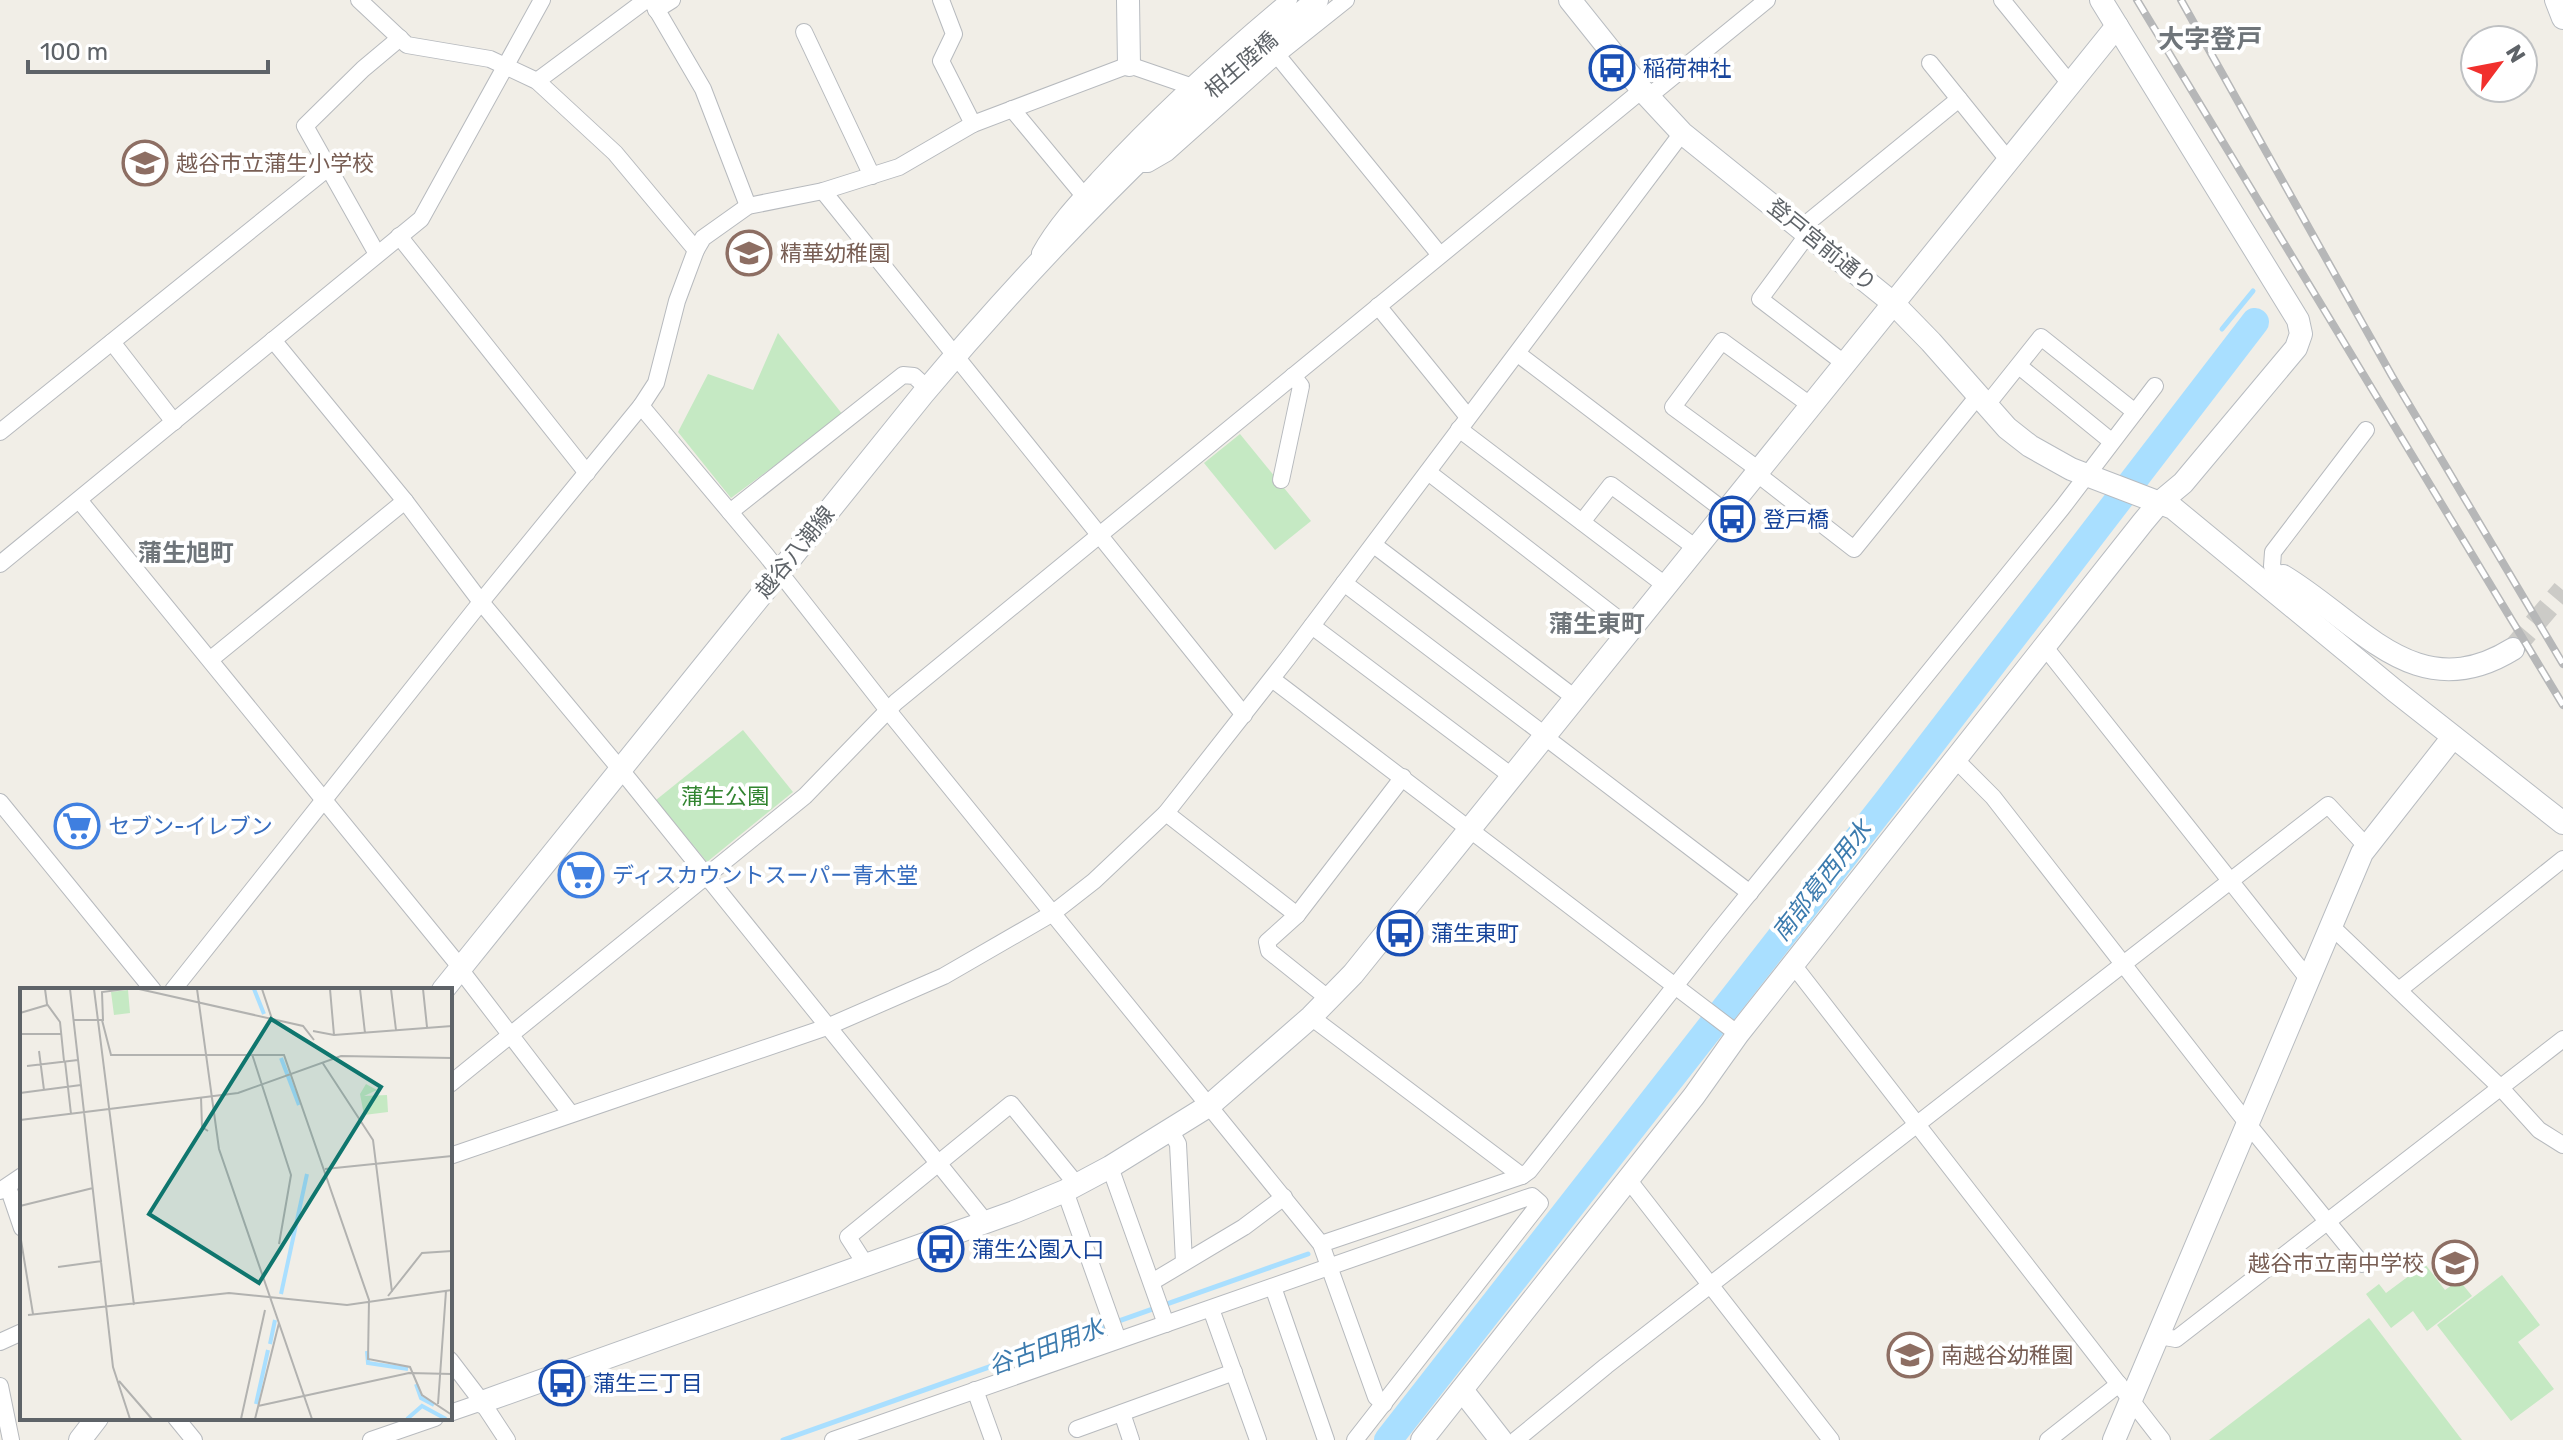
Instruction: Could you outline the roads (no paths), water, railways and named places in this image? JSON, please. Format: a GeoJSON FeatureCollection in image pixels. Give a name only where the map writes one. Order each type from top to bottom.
{"type":"FeatureCollection","features":[{"type":"Feature","properties":{"kind":"street"},"geometry":{"type":"LineString","coordinates":[[359,0],[407,45],[505,64],[537,81],[615,153],[696,250]]}},
{"type":"Feature","properties":{"kind":"street"},"geometry":{"type":"LineString","coordinates":[[0,564],[421,219],[542,0]]}},
{"type":"Feature","properties":{"kind":"street"},"geometry":{"type":"LineString","coordinates":[[537,81],[651,3],[672,0]]}},
{"type":"Feature","properties":{"kind":"street"},"geometry":{"type":"LineString","coordinates":[[941,0],[954,34],[941,61],[973,124]]}},
{"type":"Feature","properties":{"kind":"street"},"geometry":{"type":"LineString","coordinates":[[1128,0],[1129,65]]}},
{"type":"Feature","properties":{"kind":"street","name":"相生陸橋"},"geometry":{"type":"LineString","coordinates":[[1168,132],[1317,0]]}},
{"type":"Feature","properties":{"kind":"street"},"geometry":{"type":"LineString","coordinates":[[1134,164],[1148,164],[1167,153],[1277,55],[1346,0]]}},
{"type":"Feature","properties":{"kind":"street","name":"登戸宮前通り"},"geometry":{"type":"LineString","coordinates":[[1570,0],[1645,93],[1682,133],[1893,303],[1982,401],[2030,446],[2086,473]]}},
{"type":"Feature","properties":{"kind":"street"},"geometry":{"type":"LineString","coordinates":[[452,1082],[805,796],[887,709],[1440,255],[1767,0]]}},
{"type":"Feature","properties":{"kind":"street"},"geometry":{"type":"LineString","coordinates":[[2002,0],[2071,85]]}},
{"type":"Feature","properties":{"kind":"street"},"geometry":{"type":"LineString","coordinates":[[1422,1440],[1694,1096],[1734,1031],[1794,966],[2154,501],[2183,483],[2296,348],[2301,334],[2298,320],[2101,0]]}},
{"type":"Feature","properties":{"kind":"street"},"geometry":{"type":"LineString","coordinates":[[2556,0],[2563,18]]}},
{"type":"Feature","properties":{"kind":"street"},"geometry":{"type":"LineString","coordinates":[[651,3],[703,89],[748,206]]}},
{"type":"Feature","properties":{"kind":"street"},"geometry":{"type":"LineString","coordinates":[[1012,109],[1088,201],[1128,146],[1279,3]]}},
{"type":"Feature","properties":{"kind":"street"},"geometry":{"type":"LineString","coordinates":[[452,1412],[866,1265],[1071,1188],[1210,1105],[1311,1017],[1381,941],[2117,26]]}},
{"type":"Feature","properties":{"kind":"street"},"geometry":{"type":"LineString","coordinates":[[804,32],[872,176]]}},
{"type":"Feature","properties":{"kind":"street"},"geometry":{"type":"LineString","coordinates":[[377,254],[305,126],[363,69],[400,38]]}},
{"type":"Feature","properties":{"kind":"street"},"geometry":{"type":"LineString","coordinates":[[1277,55],[1440,255]]}},
{"type":"Feature","properties":{"kind":"street"},"geometry":{"type":"LineString","coordinates":[[1930,63],[2009,161]]}},
{"type":"Feature","properties":{"kind":"street"},"geometry":{"type":"LineString","coordinates":[[175,988],[641,406],[656,383],[677,301],[703,238],[748,206],[823,191],[903,165],[973,124],[1129,65],[1190,86]]}},
{"type":"Feature","properties":{"kind":"street"},"geometry":{"type":"LineString","coordinates":[[1844,363],[1760,299],[1804,231],[1959,99]]}},
{"type":"Feature","properties":{"kind":"street","name":"越谷八潮線"},"geometry":{"type":"LineString","coordinates":[[445,988],[955,357],[1088,201],[1168,132]]}},
{"type":"Feature","properties":{"kind":"street"},"geometry":{"type":"LineString","coordinates":[[452,1155],[827,1027],[944,976],[1053,913],[1094,881],[1166,813],[1244,715],[1682,133]]}},
{"type":"Feature","properties":{"kind":"street"},"geometry":{"type":"LineString","coordinates":[[0,432],[328,168]]}},
{"type":"Feature","properties":{"kind":"street"},"geometry":{"type":"LineString","coordinates":[[823,191],[1244,715]]}},
{"type":"Feature","properties":{"kind":"street"},"geometry":{"type":"LineString","coordinates":[[399,236],[587,473]]}},
{"type":"Feature","properties":{"kind":"street"},"geometry":{"type":"LineString","coordinates":[[1378,306],[1463,423],[1582,522],[1665,585]]}},
{"type":"Feature","properties":{"kind":"street"},"geometry":{"type":"LineString","coordinates":[[1810,405],[1722,341],[1673,407],[1854,549],[1982,401],[2019,366],[2041,337],[2135,412]]}},
{"type":"Feature","properties":{"kind":"street"},"geometry":{"type":"LineString","coordinates":[[273,340],[405,501],[481,602],[939,1163],[983,1222]]}},
{"type":"Feature","properties":{"kind":"street"},"geometry":{"type":"LineString","coordinates":[[112,342],[174,422]]}},
{"type":"Feature","properties":{"kind":"street"},"geometry":{"type":"LineString","coordinates":[[1518,354],[1726,512]]}},
{"type":"Feature","properties":{"kind":"street"},"geometry":{"type":"LineString","coordinates":[[2019,366],[2111,441]]}},
{"type":"Feature","properties":{"kind":"street"},"geometry":{"type":"LineString","coordinates":[[730,512],[903,375],[914,376],[928,389]]}},
{"type":"Feature","properties":{"kind":"street"},"geometry":{"type":"LineString","coordinates":[[1281,480],[1301,386],[1293,376]]}},
{"type":"Feature","properties":{"kind":"street"},"geometry":{"type":"LineString","coordinates":[[1321,1244],[1529,1171],[2062,508],[2155,386]]}},
{"type":"Feature","properties":{"kind":"street"},"geometry":{"type":"LineString","coordinates":[[641,406],[779,572],[1321,1244],[1376,1397],[1384,1404]]}},
{"type":"Feature","properties":{"kind":"street"},"geometry":{"type":"LineString","coordinates":[[2274,583],[2273,552],[2366,430]]}},
{"type":"Feature","properties":{"kind":"street"},"geometry":{"type":"LineString","coordinates":[[1428,472],[1630,628]]}},
{"type":"Feature","properties":{"kind":"street"},"geometry":{"type":"LineString","coordinates":[[2086,473],[2173,508],[2274,583],[2292,608],[2563,823]]}},
{"type":"Feature","properties":{"kind":"street"},"geometry":{"type":"LineString","coordinates":[[1582,522],[1611,485],[1696,548]]}},
{"type":"Feature","properties":{"kind":"street"},"geometry":{"type":"LineString","coordinates":[[79,500],[460,968],[571,1114]]}},
{"type":"Feature","properties":{"kind":"street"},"geometry":{"type":"LineString","coordinates":[[211,659],[405,501]]}},
{"type":"Feature","properties":{"kind":"street"},"geometry":{"type":"LineString","coordinates":[[1374,545],[1575,698]]}},
{"type":"Feature","properties":{"kind":"street"},"geometry":{"type":"LineString","coordinates":[[2274,583],[2283,576],[2391,655],[2417,666],[2441,670],[2482,665],[2513,649]]}},
{"type":"Feature","properties":{"kind":"street"},"geometry":{"type":"LineString","coordinates":[[1344,583],[1750,893]]}},
{"type":"Feature","properties":{"kind":"street"},"geometry":{"type":"LineString","coordinates":[[1312,626],[1513,777]]}},
{"type":"Feature","properties":{"kind":"street"},"geometry":{"type":"LineString","coordinates":[[2044,646],[2309,980]]}},
{"type":"Feature","properties":{"kind":"street"},"geometry":{"type":"LineString","coordinates":[[1272,679],[1734,1031]]}},
{"type":"Feature","properties":{"kind":"street"},"geometry":{"type":"LineString","coordinates":[[2114,1440],[2124,1392],[2159,1336],[2330,925],[2367,847],[2453,737]]}},
{"type":"Feature","properties":{"kind":"street"},"geometry":{"type":"LineString","coordinates":[[1955,759],[1993,797],[2247,1123],[2362,1264]]}},
{"type":"Feature","properties":{"kind":"street"},"geometry":{"type":"LineString","coordinates":[[1329,999],[1269,951],[1267,942],[1297,915],[1403,777]]}},
{"type":"Feature","properties":{"kind":"street"},"geometry":{"type":"LineString","coordinates":[[0,802],[151,988]]}},
{"type":"Feature","properties":{"kind":"street"},"geometry":{"type":"LineString","coordinates":[[1516,1440],[2328,805],[2367,847]]}},
{"type":"Feature","properties":{"kind":"street"},"geometry":{"type":"LineString","coordinates":[[1166,813],[1297,915]]}},
{"type":"Feature","properties":{"kind":"street"},"geometry":{"type":"LineString","coordinates":[[2399,990],[2563,859]]}},
{"type":"Feature","properties":{"kind":"street"},"geometry":{"type":"LineString","coordinates":[[2330,925],[2500,1087],[2539,1130],[2563,1145]]}},
{"type":"Feature","properties":{"kind":"street"},"geometry":{"type":"LineString","coordinates":[[1794,966],[2162,1440]]}},
{"type":"Feature","properties":{"kind":"street"},"geometry":{"type":"LineString","coordinates":[[1311,1017],[1522,1176]]}},
{"type":"Feature","properties":{"kind":"street"},"geometry":{"type":"LineString","coordinates":[[2159,1336],[2176,1339],[2563,1039]]}},
{"type":"Feature","properties":{"kind":"street"},"geometry":{"type":"LineString","coordinates":[[866,1265],[848,1237],[1011,1104],[1071,1188],[1118,1340]]}},
{"type":"Feature","properties":{"kind":"street"},"geometry":{"type":"LineString","coordinates":[[1170,1130],[1178,1144],[1184,1262]]}},
{"type":"Feature","properties":{"kind":"street"},"geometry":{"type":"LineString","coordinates":[[1110,1167],[1166,1324]]}},
{"type":"Feature","properties":{"kind":"street"},"geometry":{"type":"LineString","coordinates":[[1627,1178],[1831,1440]]}},
{"type":"Feature","properties":{"kind":"street"},"geometry":{"type":"LineString","coordinates":[[4,1189],[20,1224]]}},
{"type":"Feature","properties":{"kind":"street"},"geometry":{"type":"LineString","coordinates":[[833,1440],[1532,1196],[1540,1203],[1355,1440]]}},
{"type":"Feature","properties":{"kind":"street"},"geometry":{"type":"LineString","coordinates":[[1152,1282],[1244,1227],[1284,1197]]}},
{"type":"Feature","properties":{"kind":"street"},"geometry":{"type":"LineString","coordinates":[[1273,1287],[1326,1440]]}},
{"type":"Feature","properties":{"kind":"street"},"geometry":{"type":"LineString","coordinates":[[1211,1309],[1258,1440]]}},
{"type":"Feature","properties":{"kind":"street"},"geometry":{"type":"LineString","coordinates":[[0,1342],[20,1333]]}},
{"type":"Feature","properties":{"kind":"street"},"geometry":{"type":"LineString","coordinates":[[452,1363],[507,1440]]}},
{"type":"Feature","properties":{"kind":"street"},"geometry":{"type":"LineString","coordinates":[[1077,1429],[1234,1372]]}},
{"type":"Feature","properties":{"kind":"street"},"geometry":{"type":"LineString","coordinates":[[0,1386],[11,1440]]}},
{"type":"Feature","properties":{"kind":"street"},"geometry":{"type":"LineString","coordinates":[[975,1390],[993,1440]]}},
{"type":"Feature","properties":{"kind":"street"},"geometry":{"type":"LineString","coordinates":[[1462,1390],[1501,1440]]}},
{"type":"Feature","properties":{"kind":"street"},"geometry":{"type":"LineString","coordinates":[[2048,1440],[2124,1392]]}},
{"type":"Feature","properties":{"kind":"street"},"geometry":{"type":"LineString","coordinates":[[1122,1413],[1131,1440]]}},
{"type":"Feature","properties":{"kind":"street"},"geometry":{"type":"LineString","coordinates":[[80,1440],[95,1420]]}},
{"type":"Feature","properties":{"kind":"street"},"geometry":{"type":"LineString","coordinates":[[178,1420],[194,1440]]}},
{"type":"Feature","properties":{"kind":"street"},"geometry":{"type":"LineString","coordinates":[[371,1440],[429,1420]]}},
{"type":"Feature","properties":{"kind":"waterway","name":"谷古田用水"},"geometry":{"type":"LineString","coordinates":[[2222,329],[2253,291]]}},
{"type":"Feature","properties":{"kind":"waterway","name":"南部葛西用水"},"geometry":{"type":"LineString","coordinates":[[1388,1440],[1888,800],[2255,322]]}},
{"type":"Feature","properties":{"kind":"waterway","name":"谷古田用水"},"geometry":{"type":"LineString","coordinates":[[783,1440],[1308,1254]]}},
{"type":"Feature","properties":{"kind":"tunnel"},"geometry":{"type":"LineString","coordinates":[[2513,649],[2563,590]]}},
{"type":"Feature","properties":{"kind":"railway"},"geometry":{"type":"LineString","coordinates":[[2137,0],[2563,705]]}},
{"type":"Feature","properties":{"kind":"railway"},"geometry":{"type":"LineString","coordinates":[[2181,0],[2392,376],[2563,664]]}},
{"type":"Feature","properties":{"kind":"place","name":"稲荷神社"},"geometry":{"type":"Point","coordinates":[1612,68]}},
{"type":"Feature","properties":{"kind":"place","name":"越谷市立蒲生小学校"},"geometry":{"type":"Point","coordinates":[145,163]}},
{"type":"Feature","properties":{"kind":"place","name":"精華幼稚園"},"geometry":{"type":"Point","coordinates":[749,253]}},
{"type":"Feature","properties":{"kind":"place","name":"登戸橋"},"geometry":{"type":"Point","coordinates":[1732,519]}},
{"type":"Feature","properties":{"kind":"place","name":"セブン-イレブン"},"geometry":{"type":"Point","coordinates":[77,826]}},
{"type":"Feature","properties":{"kind":"place","name":"ディスカウントスーパー青木堂"},"geometry":{"type":"Point","coordinates":[581,875]}},
{"type":"Feature","properties":{"kind":"place","name":"蒲生東町"},"geometry":{"type":"Point","coordinates":[1400,933]}},
{"type":"Feature","properties":{"kind":"place","name":"蒲生公園入口"},"geometry":{"type":"Point","coordinates":[941,1249]}},
{"type":"Feature","properties":{"kind":"place","name":"越谷市立南中学校"},"geometry":{"type":"Point","coordinates":[2455,1263]}},
{"type":"Feature","properties":{"kind":"place","name":"南越谷幼稚園"},"geometry":{"type":"Point","coordinates":[1910,1355]}},
{"type":"Feature","properties":{"kind":"place","name":"蒲生三丁目"},"geometry":{"type":"Point","coordinates":[562,1383]}},
{"type":"Feature","properties":{"kind":"district","name":"大字登戸"},"geometry":{"type":"Point","coordinates":[2210,39]}},
{"type":"Feature","properties":{"kind":"district","name":"蒲生旭町"},"geometry":{"type":"Point","coordinates":[186,553]}},
{"type":"Feature","properties":{"kind":"district","name":"蒲生東町"},"geometry":{"type":"Point","coordinates":[1597,624]}},
{"type":"Feature","properties":{"kind":"park label","name":"蒲生公園"},"geometry":{"type":"Point","coordinates":[725,796]}}]}
